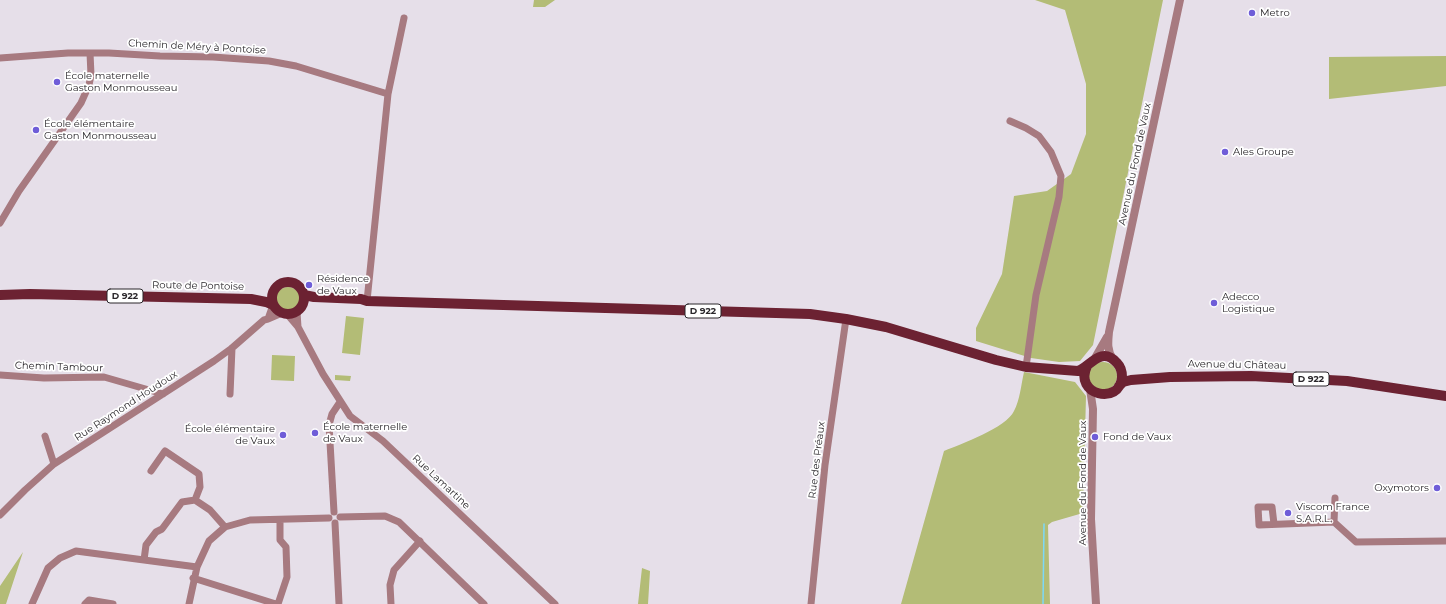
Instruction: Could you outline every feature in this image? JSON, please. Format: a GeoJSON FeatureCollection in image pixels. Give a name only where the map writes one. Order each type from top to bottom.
{"type":"FeatureCollection","features":[{"type":"Feature","properties":{"kind":"main road"},"geometry":{"type":"LineString","coordinates":[[287,282],[298,285],[304,295],[292,311],[277,310],[272,300],[272,294],[278,285],[287,282]]}},
{"type":"Feature","properties":{"kind":"main road","name":"Route de Pontoise"},"geometry":{"type":"LineString","coordinates":[[0,295],[30,294],[251,299],[274,305]]}},
{"type":"Feature","properties":{"kind":"main road","name":"Route de Pontoise"},"geometry":{"type":"LineString","coordinates":[[251,299],[272,294]]}},
{"type":"Feature","properties":{"kind":"main road","name":"D 922"},"geometry":{"type":"LineString","coordinates":[[304,295],[314,297],[361,298],[367,301]]}},
{"type":"Feature","properties":{"kind":"main road","name":"D 922"},"geometry":{"type":"LineString","coordinates":[[292,311],[312,303],[360,304],[367,301],[810,314],[886,327],[996,360],[1079,380],[1088,386]]}},
{"type":"Feature","properties":{"kind":"main road"},"geometry":{"type":"LineString","coordinates":[[1105,357],[1113,359],[1121,370],[1122,378],[1119,386],[1111,393],[1097,393],[1088,386],[1084,375],[1087,366],[1095,358],[1105,357]]}},
{"type":"Feature","properties":{"kind":"main road","name":"D 922"},"geometry":{"type":"LineString","coordinates":[[1029,367],[1075,372],[1082,370],[1087,366]]}},
{"type":"Feature","properties":{"kind":"main road","name":"Avenue du Château"},"geometry":{"type":"LineString","coordinates":[[1121,370],[1132,374],[1170,377]]}},
{"type":"Feature","properties":{"kind":"main road","name":"Avenue du Château"},"geometry":{"type":"LineString","coordinates":[[1119,386],[1123,382],[1131,380],[1170,377],[1251,376],[1347,381],[1446,396]]}},
{"type":"Feature","properties":{"kind":"street","name":"Avenue du Fond de Vaux"},"geometry":{"type":"LineString","coordinates":[[1113,359],[1108,351],[1109,332],[1180,0]]}},
{"type":"Feature","properties":{"kind":"street"},"geometry":{"type":"LineString","coordinates":[[367,301],[388,94],[404,18]]}},
{"type":"Feature","properties":{"kind":"street","name":"Chemin de Méry à Pontoise"},"geometry":{"type":"LineString","coordinates":[[0,58],[68,53],[90,53],[213,57],[269,61],[296,66],[388,94]]}},
{"type":"Feature","properties":{"kind":"street"},"geometry":{"type":"LineString","coordinates":[[0,223],[3,212],[81,102],[89,86],[91,75],[90,53]]}},
{"type":"Feature","properties":{"kind":"street"},"geometry":{"type":"LineString","coordinates":[[1010,121],[1026,128],[1038,136],[1051,152],[1061,176],[1059,197],[1036,296],[1029,367]]}},
{"type":"Feature","properties":{"kind":"street"},"geometry":{"type":"LineString","coordinates":[[268,319],[274,305]]}},
{"type":"Feature","properties":{"kind":"street","name":"Rue Raymond Houdoux"},"geometry":{"type":"LineString","coordinates":[[0,515],[54,464],[214,362],[264,320],[292,311]]}},
{"type":"Feature","properties":{"kind":"street","name":"Rue Lamartine"},"geometry":{"type":"LineString","coordinates":[[292,311],[298,326],[340,402],[350,416],[383,441],[555,604]]}},
{"type":"Feature","properties":{"kind":"street","name":"Rue des Préaux"},"geometry":{"type":"LineString","coordinates":[[811,604],[825,465],[846,319]]}},
{"type":"Feature","properties":{"kind":"street","name":"Avenue du Fond de Vaux"},"geometry":{"type":"LineString","coordinates":[[1095,358],[1109,332]]}},
{"type":"Feature","properties":{"kind":"street"},"geometry":{"type":"LineString","coordinates":[[230,394],[232,348]]}},
{"type":"Feature","properties":{"kind":"street","name":"Chemin Tambour"},"geometry":{"type":"LineString","coordinates":[[0,374],[44,378],[104,377],[163,394]]}},
{"type":"Feature","properties":{"kind":"street","name":"Avenue du Fond de Vaux"},"geometry":{"type":"LineString","coordinates":[[1088,386],[1093,409],[1091,519],[1096,604]]}},
{"type":"Feature","properties":{"kind":"street","name":"Avenue du Fond de Vaux"},"geometry":{"type":"LineString","coordinates":[[1093,409],[1096,399],[1103,394]]}},
{"type":"Feature","properties":{"kind":"street"},"geometry":{"type":"LineString","coordinates":[[335,523],[331,522],[329,425],[332,414],[340,402]]}},
{"type":"Feature","properties":{"kind":"street"},"geometry":{"type":"LineString","coordinates":[[45,436],[54,464]]}},
{"type":"Feature","properties":{"kind":"street"},"geometry":{"type":"LineString","coordinates":[[151,471],[164,451],[199,474],[200,487],[194,500]]}},
{"type":"Feature","properties":{"kind":"street"},"geometry":{"type":"LineString","coordinates":[[1334,522],[1335,498]]}},
{"type":"Feature","properties":{"kind":"street"},"geometry":{"type":"LineString","coordinates":[[144,560],[146,545],[156,532],[162,529],[182,502],[194,500],[210,510],[225,527]]}},
{"type":"Feature","properties":{"kind":"street"},"geometry":{"type":"LineString","coordinates":[[189,604],[193,578],[209,541],[225,527],[250,520],[280,520],[339,514],[340,517],[380,516],[399,522],[484,604]]}},
{"type":"Feature","properties":{"kind":"street"},"geometry":{"type":"LineString","coordinates":[[335,523],[338,522],[340,517]]}},
{"type":"Feature","properties":{"kind":"street"},"geometry":{"type":"LineString","coordinates":[[193,578],[277,604],[287,577],[286,547],[280,540],[280,520]]}},
{"type":"Feature","properties":{"kind":"street"},"geometry":{"type":"LineString","coordinates":[[1274,524],[1334,522],[1356,542],[1446,541]]}},
{"type":"Feature","properties":{"kind":"street"},"geometry":{"type":"LineString","coordinates":[[335,523],[339,604]]}},
{"type":"Feature","properties":{"kind":"street"},"geometry":{"type":"LineString","coordinates":[[391,604],[390,585],[394,570],[420,541]]}},
{"type":"Feature","properties":{"kind":"street"},"geometry":{"type":"LineString","coordinates":[[32,604],[48,568],[60,558],[76,551],[197,567]]}},
{"type":"Feature","properties":{"kind":"street"},"geometry":{"type":"LineString","coordinates":[[248,595],[253,604]]}},
{"type":"Feature","properties":{"kind":"street"},"geometry":{"type":"LineString","coordinates":[[85,604],[89,600],[113,604]]}},
{"type":"Feature","properties":{"kind":"green space"},"geometry":{"type":"Polygon","coordinates":[[[534,0],[555,0],[545,7],[533,7],[534,0]]]}},
{"type":"Feature","properties":{"kind":"green space"},"geometry":{"type":"Polygon","coordinates":[[[1035,0],[1163,0],[1093,345],[1080,361],[1059,362],[1031,358],[976,341],[976,328],[1002,274],[1014,196],[1047,191],[1071,174],[1086,134],[1086,84],[1065,10],[1035,0]]]}},
{"type":"Feature","properties":{"kind":"green space"},"geometry":{"type":"Polygon","coordinates":[[[1446,56],[1446,86],[1329,99],[1329,57],[1446,56]]]}},
{"type":"Feature","properties":{"kind":"green space"},"geometry":{"type":"Polygon","coordinates":[[[288,287],[297,290],[300,299],[297,308],[288,311],[279,308],[276,299],[279,290],[288,287]]]}},
{"type":"Feature","properties":{"kind":"green space"},"geometry":{"type":"Polygon","coordinates":[[[346,316],[364,318],[360,355],[342,353],[346,316]]]}},
{"type":"Feature","properties":{"kind":"green space"},"geometry":{"type":"Polygon","coordinates":[[[272,355],[295,356],[294,381],[271,380],[272,355]]]}},
{"type":"Feature","properties":{"kind":"green space"},"geometry":{"type":"Polygon","coordinates":[[[1103,362],[1113,366],[1117,376],[1113,386],[1103,390],[1093,386],[1089,376],[1093,366],[1103,362]]]}},
{"type":"Feature","properties":{"kind":"green space"},"geometry":{"type":"Polygon","coordinates":[[[1024,372],[1075,382],[1086,396],[1083,513],[1052,522],[1048,525],[1050,604],[901,604],[944,451],[982,435],[1009,417],[1014,411],[1018,402],[1024,372]]]}},
{"type":"Feature","properties":{"kind":"green space"},"geometry":{"type":"Polygon","coordinates":[[[335,375],[351,376],[350,381],[335,380],[335,375]]]}},
{"type":"Feature","properties":{"kind":"green space"},"geometry":{"type":"Polygon","coordinates":[[[23,552],[6,604],[0,604],[0,586],[23,552]]]}},
{"type":"Feature","properties":{"kind":"green space"},"geometry":{"type":"Polygon","coordinates":[[[642,568],[650,571],[648,604],[638,604],[642,568]]]}},
{"type":"Feature","properties":{"kind":"waterway"},"geometry":{"type":"LineString","coordinates":[[1043,604],[1044,524]]}},
{"type":"Feature","properties":{"kind":"place","name":"Metro"},"geometry":{"type":"Point","coordinates":[1252,13]}},
{"type":"Feature","properties":{"kind":"place","name":"École maternelle Gaston Monmousseau"},"geometry":{"type":"Point","coordinates":[57,82]}},
{"type":"Feature","properties":{"kind":"place","name":"École élémentaire Gaston Monmousseau"},"geometry":{"type":"Point","coordinates":[36,130]}},
{"type":"Feature","properties":{"kind":"place","name":"Ales Groupe"},"geometry":{"type":"Point","coordinates":[1225,152]}},
{"type":"Feature","properties":{"kind":"place","name":"Résidence de Vaux"},"geometry":{"type":"Point","coordinates":[309,285]}},
{"type":"Feature","properties":{"kind":"place","name":"Adecco Logistique"},"geometry":{"type":"Point","coordinates":[1214,303]}},
{"type":"Feature","properties":{"kind":"place","name":"École maternelle de Vaux"},"geometry":{"type":"Point","coordinates":[315,433]}},
{"type":"Feature","properties":{"kind":"place","name":"École élémentaire de Vaux"},"geometry":{"type":"Point","coordinates":[283,435]}},
{"type":"Feature","properties":{"kind":"place","name":"Fond de Vaux"},"geometry":{"type":"Point","coordinates":[1095,437]}},
{"type":"Feature","properties":{"kind":"place","name":"Oxymotors"},"geometry":{"type":"Point","coordinates":[1437,488]}},
{"type":"Feature","properties":{"kind":"place","name":"Viscom France S.A.R.L."},"geometry":{"type":"Point","coordinates":[1288,513]}}]}
